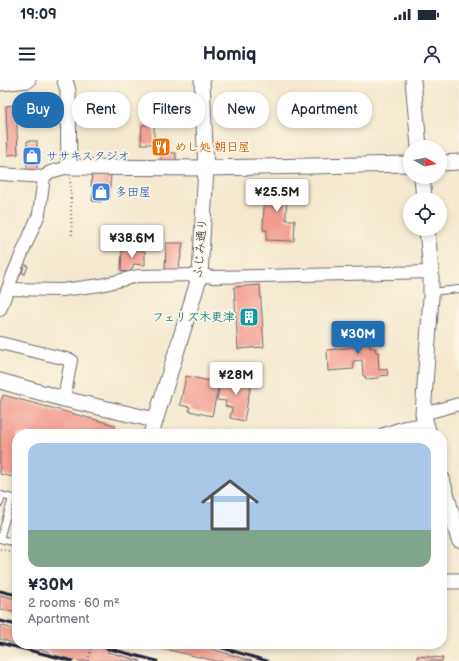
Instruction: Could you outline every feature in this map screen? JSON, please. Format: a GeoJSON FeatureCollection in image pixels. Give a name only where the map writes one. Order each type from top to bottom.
{"type":"FeatureCollection","features":[{"type":"Feature","properties":{"kind":"street"},"geometry":{"type":"LineString","coordinates":[[0,83],[28,80]]}},
{"type":"Feature","properties":{"kind":"street"},"geometry":{"type":"LineString","coordinates":[[65,80],[68,91],[69,167]]}},
{"type":"Feature","properties":{"kind":"street","name":"ふじみ通り"},"geometry":{"type":"LineString","coordinates":[[153,427],[200,275],[206,168],[202,80]]}},
{"type":"Feature","properties":{"kind":"street"},"geometry":{"type":"LineString","coordinates":[[413,80],[418,140]]}},
{"type":"Feature","properties":{"kind":"street"},"geometry":{"type":"LineString","coordinates":[[447,163],[459,162]]}},
{"type":"Feature","properties":{"kind":"street"},"geometry":{"type":"LineString","coordinates":[[0,310],[14,272],[39,214],[44,177],[50,172],[69,167],[206,168],[403,164]]}},
{"type":"Feature","properties":{"kind":"street"},"geometry":{"type":"LineString","coordinates":[[0,174],[44,177]]}},
{"type":"Feature","properties":{"kind":"street"},"geometry":{"type":"LineString","coordinates":[[426,424],[431,292],[428,236]]}},
{"type":"Feature","properties":{"kind":"street"},"geometry":{"type":"LineString","coordinates":[[8,289],[62,290],[101,285],[138,276],[200,275],[221,277],[431,272]]}},
{"type":"Feature","properties":{"kind":"street"},"geometry":{"type":"LineString","coordinates":[[0,343],[71,360],[64,398]]}},
{"type":"Feature","properties":{"kind":"street"},"geometry":{"type":"LineString","coordinates":[[0,381],[64,398],[153,427]]}},
{"type":"Feature","properties":{"kind":"street"},"geometry":{"type":"LineString","coordinates":[[399,429],[426,424],[459,404]]}},
{"type":"Feature","properties":{"kind":"street"},"geometry":{"type":"LineString","coordinates":[[447,497],[459,540]]}},
{"type":"Feature","properties":{"kind":"street"},"geometry":{"type":"LineString","coordinates":[[447,581],[459,581]]}},
{"type":"Feature","properties":{"kind":"lane"},"geometry":{"type":"LineString","coordinates":[[431,292],[459,289]]}},
{"type":"Feature","properties":{"kind":"lane"},"geometry":{"type":"LineString","coordinates":[[0,503],[1,495],[12,497]]}},
{"type":"Feature","properties":{"kind":"lane"},"geometry":{"type":"LineString","coordinates":[[12,506],[0,539],[12,542]]}},
{"type":"Feature","properties":{"kind":"path"},"geometry":{"type":"LineString","coordinates":[[69,167],[72,236]]}},
{"type":"Feature","properties":{"kind":"path"},"geometry":{"type":"LineString","coordinates":[[0,549],[12,552]]}},
{"type":"Feature","properties":{"kind":"path"},"geometry":{"type":"LineString","coordinates":[[88,661],[91,649]]}},
{"type":"Feature","properties":{"kind":"building"},"geometry":{"type":"Polygon","coordinates":[[[12,105],[12,128],[17,128],[18,154],[8,155],[6,106],[12,105]]]}},
{"type":"Feature","properties":{"kind":"building"},"geometry":{"type":"Polygon","coordinates":[[[142,128],[154,128],[154,144],[141,144],[142,128]]]}},
{"type":"Feature","properties":{"kind":"building","name":"ササキスタジオ"},"geometry":{"type":"Polygon","coordinates":[[[27,141],[37,141],[37,172],[27,172],[27,141]]]}},
{"type":"Feature","properties":{"kind":"building","name":"めし処 朝日屋"},"geometry":{"type":"Polygon","coordinates":[[[157,142],[166,142],[165,152],[176,153],[176,162],[161,161],[161,155],[156,154],[157,142]]]}},
{"type":"Feature","properties":{"kind":"building","name":"多田屋"},"geometry":{"type":"Polygon","coordinates":[[[92,172],[111,174],[109,199],[101,198],[101,202],[92,201],[94,187],[91,186],[92,172]]]}},
{"type":"Feature","properties":{"kind":"building"},"geometry":{"type":"Polygon","coordinates":[[[265,181],[287,182],[286,220],[295,220],[294,241],[266,240],[267,230],[263,230],[265,181]]]}},
{"type":"Feature","properties":{"kind":"building"},"geometry":{"type":"Polygon","coordinates":[[[166,243],[183,243],[178,273],[165,273],[166,243]]]}},
{"type":"Feature","properties":{"kind":"building"},"geometry":{"type":"Polygon","coordinates":[[[122,250],[145,251],[145,265],[133,264],[133,268],[129,272],[121,271],[122,250]]]}},
{"type":"Feature","properties":{"kind":"building"},"geometry":{"type":"Polygon","coordinates":[[[24,264],[28,266],[25,274],[22,273],[24,264]]]}},
{"type":"Feature","properties":{"kind":"building","name":"フェリズ木更津"},"geometry":{"type":"Polygon","coordinates":[[[260,285],[264,347],[238,349],[234,287],[260,285]]]}},
{"type":"Feature","properties":{"kind":"building"},"geometry":{"type":"Polygon","coordinates":[[[380,323],[381,333],[369,334],[370,348],[375,348],[376,352],[378,352],[379,370],[387,369],[388,375],[379,376],[379,378],[366,379],[365,376],[363,376],[362,360],[353,361],[354,369],[328,371],[327,350],[354,347],[354,339],[356,339],[355,332],[364,331],[363,325],[380,323]]]}},
{"type":"Feature","properties":{"kind":"building"},"geometry":{"type":"Polygon","coordinates":[[[230,374],[252,378],[244,421],[230,418],[232,408],[225,406],[226,401],[217,400],[220,384],[228,386],[230,374]]]}},
{"type":"Feature","properties":{"kind":"building"},"geometry":{"type":"Polygon","coordinates":[[[186,376],[219,383],[212,416],[189,411],[190,407],[180,405],[186,376]]]}},
{"type":"Feature","properties":{"kind":"building"},"geometry":{"type":"Polygon","coordinates":[[[3,395],[115,425],[114,429],[12,429],[12,477],[0,474],[0,404],[3,395]]]}},
{"type":"Feature","properties":{"kind":"building"},"geometry":{"type":"Polygon","coordinates":[[[0,595],[12,598],[12,612],[0,609],[0,595]]]}},
{"type":"Feature","properties":{"kind":"building"},"geometry":{"type":"Polygon","coordinates":[[[0,625],[12,629],[12,643],[0,639],[0,625]]]}},
{"type":"Feature","properties":{"kind":"building"},"geometry":{"type":"Polygon","coordinates":[[[39,649],[109,649],[108,652],[141,661],[78,661],[50,654],[50,652],[39,649]]]}},
{"type":"Feature","properties":{"kind":"building"},"geometry":{"type":"Polygon","coordinates":[[[164,649],[212,649],[252,661],[216,661],[164,649]]]}},
{"type":"Feature","properties":{"kind":"building"},"geometry":{"type":"Polygon","coordinates":[[[417,656],[443,658],[442,661],[417,661],[417,656]]]}},
{"type":"Feature","properties":{"kind":"railway"},"geometry":{"type":"LineString","coordinates":[[0,591],[12,594]]}},
{"type":"Feature","properties":{"kind":"railway"},"geometry":{"type":"LineString","coordinates":[[0,621],[12,624]]}},
{"type":"Feature","properties":{"kind":"railway"},"geometry":{"type":"LineString","coordinates":[[0,643],[12,646]]}},
{"type":"Feature","properties":{"kind":"railway"},"geometry":{"type":"LineString","coordinates":[[24,649],[72,661]]}},
{"type":"Feature","properties":{"kind":"railway"},"geometry":{"type":"LineString","coordinates":[[110,649],[157,661]]}},
{"type":"Feature","properties":{"kind":"railway"},"geometry":{"type":"LineString","coordinates":[[226,649],[267,661]]}},
{"type":"Feature","properties":{"kind":"place","name":"めし処 朝日屋"},"geometry":{"type":"Point","coordinates":[161,147]}},
{"type":"Feature","properties":{"kind":"place","name":"ササキスタジオ"},"geometry":{"type":"Point","coordinates":[32,156]}},
{"type":"Feature","properties":{"kind":"place","name":"多田屋"},"geometry":{"type":"Point","coordinates":[101,192]}},
{"type":"Feature","properties":{"kind":"place","name":"フェリズ木更津"},"geometry":{"type":"Point","coordinates":[249,317]}}]}
